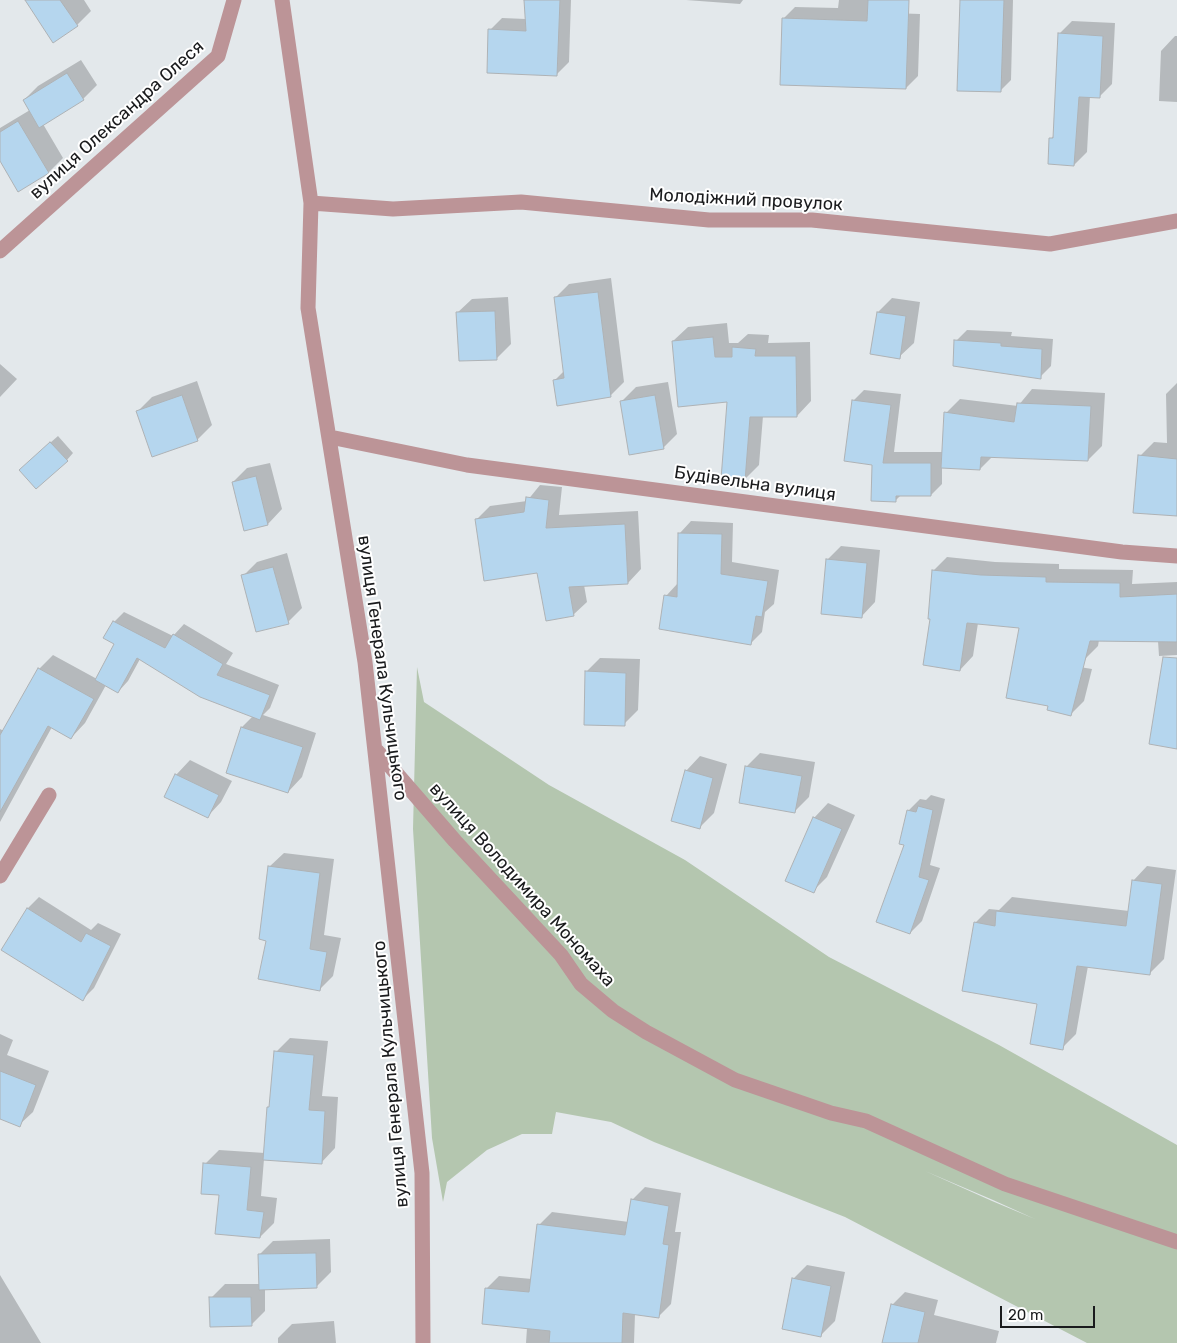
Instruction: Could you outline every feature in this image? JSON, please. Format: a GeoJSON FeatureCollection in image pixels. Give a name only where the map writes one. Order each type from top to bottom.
{"type":"FeatureCollection","features":[{"type":"Feature","properties":{"kind":"street","name":"вулиця Олександра Олеся"},"geometry":{"type":"LineString","coordinates":[[0,251],[218,56],[234,0]]}},
{"type":"Feature","properties":{"kind":"street","name":"вулиця Генерала Кульчицького"},"geometry":{"type":"LineString","coordinates":[[282,0],[311,203],[308,308],[330,437],[377,751],[422,1173],[423,1343]]}},
{"type":"Feature","properties":{"kind":"street","name":"Молодіжний провулок"},"geometry":{"type":"LineString","coordinates":[[311,203],[392,209],[520,202],[709,220],[812,220],[1050,244],[1177,220]]}},
{"type":"Feature","properties":{"kind":"street","name":"Будівельна вулиця"},"geometry":{"type":"LineString","coordinates":[[330,437],[467,465],[1122,552],[1177,556]]}},
{"type":"Feature","properties":{"kind":"street","name":"вулиця Володимира Мономаха"},"geometry":{"type":"LineString","coordinates":[[377,751],[455,841],[561,955],[581,984],[613,1011],[646,1032],[734,1080],[831,1113],[866,1121],[1005,1184],[1177,1242]]}},
{"type":"Feature","properties":{"kind":"street"},"geometry":{"type":"LineString","coordinates":[[0,876],[49,795]]}},
{"type":"Feature","properties":{"kind":"green space"},"geometry":{"type":"Polygon","coordinates":[[[417,667],[424,702],[549,785],[685,860],[829,957],[999,1045],[1177,1145],[1177,1343],[1087,1343],[845,1217],[654,1142],[611,1122],[556,1112],[552,1134],[522,1134],[487,1150],[447,1182],[443,1202],[432,1138],[413,829],[417,667]],[[925,1171],[1035,1219],[993,1200],[925,1171]]]}},
{"type":"Feature","properties":{"kind":"building"},"geometry":{"type":"Polygon","coordinates":[[[25,0],[60,0],[78,26],[53,43],[25,0]]]}},
{"type":"Feature","properties":{"kind":"building"},"geometry":{"type":"Polygon","coordinates":[[[524,0],[560,0],[557,76],[487,73],[488,29],[526,31],[524,0]]]}},
{"type":"Feature","properties":{"kind":"building"},"geometry":{"type":"Polygon","coordinates":[[[868,0],[909,0],[906,89],[780,85],[782,18],[867,21],[868,0]]]}},
{"type":"Feature","properties":{"kind":"building"},"geometry":{"type":"Polygon","coordinates":[[[960,0],[1004,0],[1001,92],[957,91],[960,0]]]}},
{"type":"Feature","properties":{"kind":"building"},"geometry":{"type":"Polygon","coordinates":[[[1058,33],[1103,36],[1100,98],[1079,97],[1074,166],[1048,164],[1049,138],[1053,138],[1058,33]]]}},
{"type":"Feature","properties":{"kind":"building"},"geometry":{"type":"Polygon","coordinates":[[[67,73],[84,100],[39,128],[23,100],[67,73]]]}},
{"type":"Feature","properties":{"kind":"building"},"geometry":{"type":"Polygon","coordinates":[[[18,121],[49,173],[18,192],[0,161],[0,132],[18,121]]]}},
{"type":"Feature","properties":{"kind":"building"},"geometry":{"type":"Polygon","coordinates":[[[598,292],[611,397],[557,406],[553,380],[564,378],[554,297],[598,292]]]}},
{"type":"Feature","properties":{"kind":"building"},"geometry":{"type":"Polygon","coordinates":[[[495,311],[497,360],[459,361],[456,312],[495,311]]]}},
{"type":"Feature","properties":{"kind":"building"},"geometry":{"type":"Polygon","coordinates":[[[877,312],[906,316],[900,359],[870,354],[877,312]]]}},
{"type":"Feature","properties":{"kind":"building"},"geometry":{"type":"Polygon","coordinates":[[[713,337],[715,357],[732,357],[732,347],[756,349],[755,356],[796,356],[797,417],[750,417],[745,481],[721,479],[727,402],[678,407],[672,341],[713,337]]]}},
{"type":"Feature","properties":{"kind":"building"},"geometry":{"type":"Polygon","coordinates":[[[954,340],[1001,343],[1001,346],[1042,349],[1041,379],[953,366],[954,340]]]}},
{"type":"Feature","properties":{"kind":"building"},"geometry":{"type":"Polygon","coordinates":[[[182,395],[198,441],[152,457],[136,411],[182,395]]]}},
{"type":"Feature","properties":{"kind":"building"},"geometry":{"type":"Polygon","coordinates":[[[655,395],[664,449],[629,455],[620,401],[655,395]]]}},
{"type":"Feature","properties":{"kind":"building"},"geometry":{"type":"Polygon","coordinates":[[[852,400],[891,405],[883,463],[931,463],[931,496],[896,496],[896,502],[871,501],[872,465],[844,461],[852,400]]]}},
{"type":"Feature","properties":{"kind":"building"},"geometry":{"type":"Polygon","coordinates":[[[1017,403],[1091,406],[1088,461],[981,457],[980,470],[941,468],[944,412],[1014,422],[1017,403]]]}},
{"type":"Feature","properties":{"kind":"building"},"geometry":{"type":"Polygon","coordinates":[[[50,442],[68,461],[36,489],[19,470],[50,442]]]}},
{"type":"Feature","properties":{"kind":"building"},"geometry":{"type":"Polygon","coordinates":[[[1138,455],[1177,459],[1177,516],[1133,513],[1138,455]]]}},
{"type":"Feature","properties":{"kind":"building"},"geometry":{"type":"Polygon","coordinates":[[[256,476],[268,525],[244,531],[232,482],[256,476]]]}},
{"type":"Feature","properties":{"kind":"building"},"geometry":{"type":"Polygon","coordinates":[[[526,497],[549,500],[546,528],[625,524],[628,584],[569,587],[574,616],[546,621],[537,573],[484,581],[475,519],[524,512],[526,497]]]}},
{"type":"Feature","properties":{"kind":"building"},"geometry":{"type":"Polygon","coordinates":[[[678,533],[722,534],[721,574],[768,581],[762,617],[756,616],[751,645],[659,629],[664,595],[677,597],[678,533]]]}},
{"type":"Feature","properties":{"kind":"building"},"geometry":{"type":"Polygon","coordinates":[[[826,559],[867,563],[862,618],[821,614],[826,559]]]}},
{"type":"Feature","properties":{"kind":"building"},"geometry":{"type":"Polygon","coordinates":[[[273,567],[289,624],[256,632],[241,575],[273,567]]]}},
{"type":"Feature","properties":{"kind":"building"},"geometry":{"type":"Polygon","coordinates":[[[932,570],[981,575],[1046,577],[1046,582],[1120,583],[1120,597],[1177,594],[1177,642],[1090,641],[1071,716],[1047,710],[1048,706],[1006,698],[1019,628],[967,623],[960,671],[923,665],[930,619],[928,619],[932,570]]]}},
{"type":"Feature","properties":{"kind":"building"},"geometry":{"type":"Polygon","coordinates":[[[113,621],[165,648],[173,634],[223,664],[217,675],[270,695],[260,720],[200,697],[137,658],[118,693],[95,680],[114,644],[103,638],[113,621]]]}},
{"type":"Feature","properties":{"kind":"building"},"geometry":{"type":"Polygon","coordinates":[[[1163,657],[1177,658],[1177,749],[1149,744],[1163,657]]]}},
{"type":"Feature","properties":{"kind":"building"},"geometry":{"type":"Polygon","coordinates":[[[38,668],[94,699],[71,739],[48,726],[0,812],[0,735],[38,668]]]}},
{"type":"Feature","properties":{"kind":"building"},"geometry":{"type":"Polygon","coordinates":[[[585,671],[626,673],[625,726],[584,725],[585,671]]]}},
{"type":"Feature","properties":{"kind":"building"},"geometry":{"type":"Polygon","coordinates":[[[241,727],[303,747],[288,793],[226,773],[241,727]]]}},
{"type":"Feature","properties":{"kind":"building"},"geometry":{"type":"Polygon","coordinates":[[[745,766],[802,776],[795,813],[739,803],[745,766]]]}},
{"type":"Feature","properties":{"kind":"building"},"geometry":{"type":"Polygon","coordinates":[[[685,770],[713,778],[700,829],[671,821],[685,770]]]}},
{"type":"Feature","properties":{"kind":"building"},"geometry":{"type":"Polygon","coordinates":[[[175,774],[219,795],[208,818],[164,797],[175,774]]]}},
{"type":"Feature","properties":{"kind":"building"},"geometry":{"type":"Polygon","coordinates":[[[918,806],[933,810],[919,877],[929,880],[910,934],[876,922],[904,845],[899,844],[907,810],[916,812],[918,806]]]}},
{"type":"Feature","properties":{"kind":"building"},"geometry":{"type":"Polygon","coordinates":[[[813,817],[842,829],[814,893],[785,881],[813,817]]]}},
{"type":"Feature","properties":{"kind":"building"},"geometry":{"type":"Polygon","coordinates":[[[268,866],[320,873],[310,949],[327,952],[320,991],[258,979],[266,941],[259,939],[268,866]]]}},
{"type":"Feature","properties":{"kind":"building"},"geometry":{"type":"Polygon","coordinates":[[[1132,880],[1162,884],[1150,975],[1077,966],[1063,1050],[1030,1044],[1037,1004],[962,991],[974,922],[995,926],[996,911],[1126,926],[1132,880]]]}},
{"type":"Feature","properties":{"kind":"building"},"geometry":{"type":"Polygon","coordinates":[[[27,908],[81,942],[86,933],[111,946],[83,1001],[1,950],[27,908]]]}},
{"type":"Feature","properties":{"kind":"building"},"geometry":{"type":"Polygon","coordinates":[[[274,1051],[314,1055],[309,1110],[325,1111],[322,1164],[263,1160],[274,1051]]]}},
{"type":"Feature","properties":{"kind":"building"},"geometry":{"type":"Polygon","coordinates":[[[0,1071],[36,1085],[20,1127],[0,1119],[0,1071]]]}},
{"type":"Feature","properties":{"kind":"building"},"geometry":{"type":"Polygon","coordinates":[[[203,1163],[251,1167],[247,1210],[264,1212],[260,1238],[215,1234],[219,1195],[201,1194],[203,1163]]]}},
{"type":"Feature","properties":{"kind":"building"},"geometry":{"type":"Polygon","coordinates":[[[631,1199],[669,1206],[663,1244],[669,1245],[659,1318],[623,1313],[622,1343],[549,1343],[550,1331],[482,1324],[485,1288],[529,1292],[537,1224],[625,1235],[631,1199]]]}},
{"type":"Feature","properties":{"kind":"building"},"geometry":{"type":"Polygon","coordinates":[[[316,1253],[317,1288],[259,1290],[258,1254],[316,1253]]]}},
{"type":"Feature","properties":{"kind":"building"},"geometry":{"type":"Polygon","coordinates":[[[792,1278],[831,1286],[821,1337],[782,1329],[792,1278]]]}},
{"type":"Feature","properties":{"kind":"building"},"geometry":{"type":"Polygon","coordinates":[[[209,1297],[251,1297],[252,1326],[210,1327],[209,1297]]]}},
{"type":"Feature","properties":{"kind":"building"},"geometry":{"type":"Polygon","coordinates":[[[891,1304],[925,1312],[918,1343],[882,1343],[891,1304]]]}}]}
